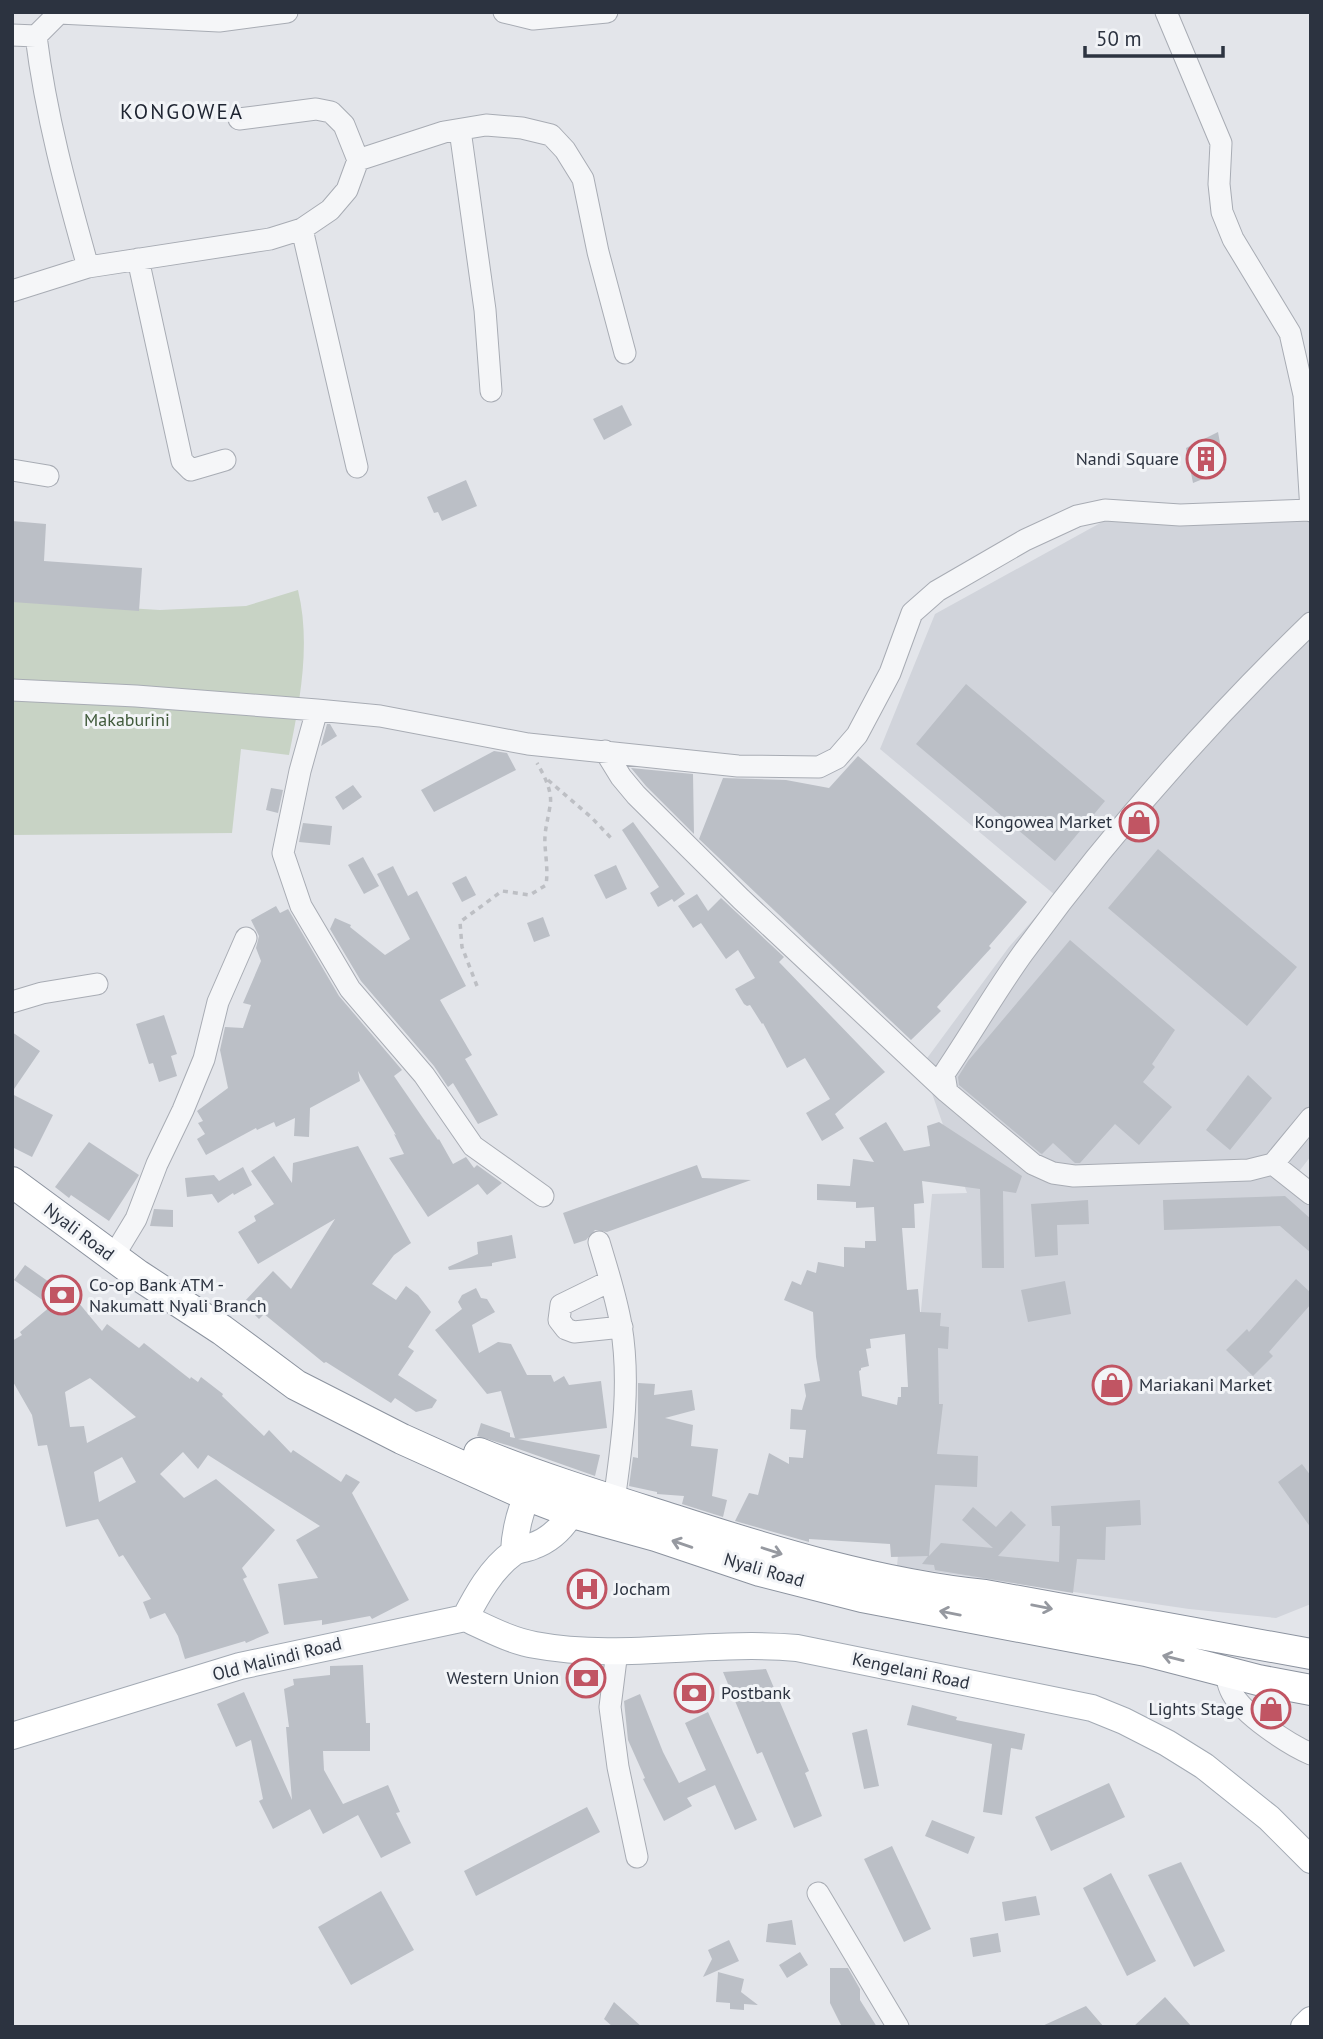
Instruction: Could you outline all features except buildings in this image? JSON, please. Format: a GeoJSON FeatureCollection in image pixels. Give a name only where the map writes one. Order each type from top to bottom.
{"type":"FeatureCollection","features":[{"type":"Feature","properties":{"kind":"highway","name":"Nyali Road"},"geometry":{"type":"LineString","coordinates":[[12,1182],[113,1257],[252,1351],[436,1436],[531,1486],[577,1502],[656,1536],[761,1571],[862,1597],[1146,1651],[1311,1690]]}},
{"type":"Feature","properties":{"kind":"highway","name":"Nyali Road"},"geometry":{"type":"LineString","coordinates":[[577,1502],[614,1501],[790,1557],[935,1590],[985,1595],[1303,1649]]}},
{"type":"Feature","properties":{"kind":"main road"},"geometry":{"type":"LineString","coordinates":[[514,1552],[515,1534],[531,1486]]}},
{"type":"Feature","properties":{"kind":"main road"},"geometry":{"type":"LineString","coordinates":[[465,1618],[482,1586],[514,1552],[542,1542],[577,1502]]}},
{"type":"Feature","properties":{"kind":"main road","name":"Kengelani Road"},"geometry":{"type":"LineString","coordinates":[[465,1618],[533,1645],[617,1651],[704,1646],[765,1645],[797,1648],[1092,1708],[1144,1730],[1204,1766],[1269,1818],[1311,1860]]}},
{"type":"Feature","properties":{"kind":"main road","name":"Old Malindi Road"},"geometry":{"type":"LineString","coordinates":[[12,1736],[240,1666],[465,1618]]}},
{"type":"Feature","properties":{"kind":"main road"},"geometry":{"type":"LineString","coordinates":[[1304,2027],[1311,2020]]}},
{"type":"Feature","properties":{"kind":"street"},"geometry":{"type":"LineString","coordinates":[[12,35],[36,36],[59,13],[219,21],[287,12]]}},
{"type":"Feature","properties":{"kind":"street"},"geometry":{"type":"LineString","coordinates":[[504,12],[533,19],[607,12]]}},
{"type":"Feature","properties":{"kind":"street"},"geometry":{"type":"LineString","coordinates":[[12,690],[135,696],[380,716],[528,744],[738,766],[819,767],[837,758],[857,735],[890,674],[912,613],[937,591],[1025,540],[1077,516],[1105,510],[1180,515],[1310,510],[1304,395],[1290,332],[1233,239],[1222,212],[1219,184],[1221,144],[1166,12]]}},
{"type":"Feature","properties":{"kind":"street"},"geometry":{"type":"LineString","coordinates":[[36,36],[45,104],[60,172],[88,267]]}},
{"type":"Feature","properties":{"kind":"street"},"geometry":{"type":"LineString","coordinates":[[12,291],[88,267],[270,239],[302,229],[330,210],[347,190],[358,160],[344,125],[331,112],[316,109],[239,119]]}},
{"type":"Feature","properties":{"kind":"street"},"geometry":{"type":"LineString","coordinates":[[358,160],[444,132],[486,125],[522,128],[551,135],[565,150],[583,179],[598,252],[625,353]]}},
{"type":"Feature","properties":{"kind":"street"},"geometry":{"type":"LineString","coordinates":[[460,130],[485,310],[491,391]]}},
{"type":"Feature","properties":{"kind":"street"},"geometry":{"type":"LineString","coordinates":[[302,229],[357,467]]}},
{"type":"Feature","properties":{"kind":"street"},"geometry":{"type":"LineString","coordinates":[[138,259],[182,461],[191,470],[225,460]]}},
{"type":"Feature","properties":{"kind":"street"},"geometry":{"type":"LineString","coordinates":[[12,470],[48,476]]}},
{"type":"Feature","properties":{"kind":"street"},"geometry":{"type":"LineString","coordinates":[[947,1092],[944,1074],[1021,956],[1060,905],[1173,766],[1311,623]]}},
{"type":"Feature","properties":{"kind":"street"},"geometry":{"type":"LineString","coordinates":[[317,710],[300,771],[283,853],[302,906],[350,989],[424,1075],[473,1146],[544,1196]]}},
{"type":"Feature","properties":{"kind":"street"},"geometry":{"type":"LineString","coordinates":[[605,751],[621,777],[645,804],[750,908],[947,1092],[1033,1164],[1074,1176],[1235,1170],[1273,1164],[1311,1118]]}},
{"type":"Feature","properties":{"kind":"street"},"geometry":{"type":"LineString","coordinates":[[113,1257],[136,1219],[157,1164],[183,1110],[204,1059],[218,1002],[246,938]]}},
{"type":"Feature","properties":{"kind":"street"},"geometry":{"type":"LineString","coordinates":[[12,1002],[42,993],[97,984]]}},
{"type":"Feature","properties":{"kind":"street"},"geometry":{"type":"LineString","coordinates":[[1273,1164],[1311,1194]]}},
{"type":"Feature","properties":{"kind":"street"},"geometry":{"type":"LineString","coordinates":[[599,1242],[622,1327],[625,1419],[614,1501]]}},
{"type":"Feature","properties":{"kind":"street"},"geometry":{"type":"LineString","coordinates":[[610,1281],[561,1305],[559,1320],[566,1329],[575,1332],[622,1327]]}},
{"type":"Feature","properties":{"kind":"street"},"geometry":{"type":"LineString","coordinates":[[617,1651],[610,1707],[618,1767],[637,1857]]}},
{"type":"Feature","properties":{"kind":"street"},"geometry":{"type":"LineString","coordinates":[[1225,1671],[1228,1686],[1239,1703],[1258,1720],[1311,1754]]}},
{"type":"Feature","properties":{"kind":"street"},"geometry":{"type":"LineString","coordinates":[[818,1893],[898,2027]]}},
{"type":"Feature","properties":{"kind":"path"},"geometry":{"type":"LineString","coordinates":[[477,986],[462,947],[460,922],[502,891],[530,895],[546,885],[546,818],[551,804],[546,779],[528,744]]}},
{"type":"Feature","properties":{"kind":"path"},"geometry":{"type":"LineString","coordinates":[[546,779],[612,839]]}},
{"type":"Feature","properties":{"kind":"shaded area"},"geometry":{"type":"Polygon","coordinates":[[[1122,511],[1311,515],[1311,1156],[1286,1188],[1311,1205],[1311,1604],[1276,1618],[1189,1609],[897,1566],[932,1194],[967,1193],[922,1065],[1009,947],[1055,895],[880,749],[935,614],[1122,511]]]}},
{"type":"Feature","properties":{"kind":"green space","name":"Makaburini"},"geometry":{"type":"Polygon","coordinates":[[[298,590],[304,652],[289,755],[241,749],[232,833],[12,835],[12,601],[160,610],[246,606],[298,590]]]}},
{"type":"Feature","properties":{"kind":"place","name":"Nandi Square"},"geometry":{"type":"Point","coordinates":[1206,459]}},
{"type":"Feature","properties":{"kind":"place","name":"Kongowea Market"},"geometry":{"type":"Point","coordinates":[1139,822]}},
{"type":"Feature","properties":{"kind":"place","name":"Co-op Bank ATM - Nakumatt Nyali Branch"},"geometry":{"type":"Point","coordinates":[62,1295]}},
{"type":"Feature","properties":{"kind":"place","name":"Mariakani Market"},"geometry":{"type":"Point","coordinates":[1112,1385]}},
{"type":"Feature","properties":{"kind":"place","name":"Jocham"},"geometry":{"type":"Point","coordinates":[587,1589]}},
{"type":"Feature","properties":{"kind":"place","name":"Western Union"},"geometry":{"type":"Point","coordinates":[586,1678]}},
{"type":"Feature","properties":{"kind":"place","name":"Postbank"},"geometry":{"type":"Point","coordinates":[694,1693]}},
{"type":"Feature","properties":{"kind":"place","name":"Lights Stage"},"geometry":{"type":"Point","coordinates":[1271,1709]}},
{"type":"Feature","properties":{"kind":"district","name":"KONGOWEA"},"geometry":{"type":"Point","coordinates":[182,112]}}]}
